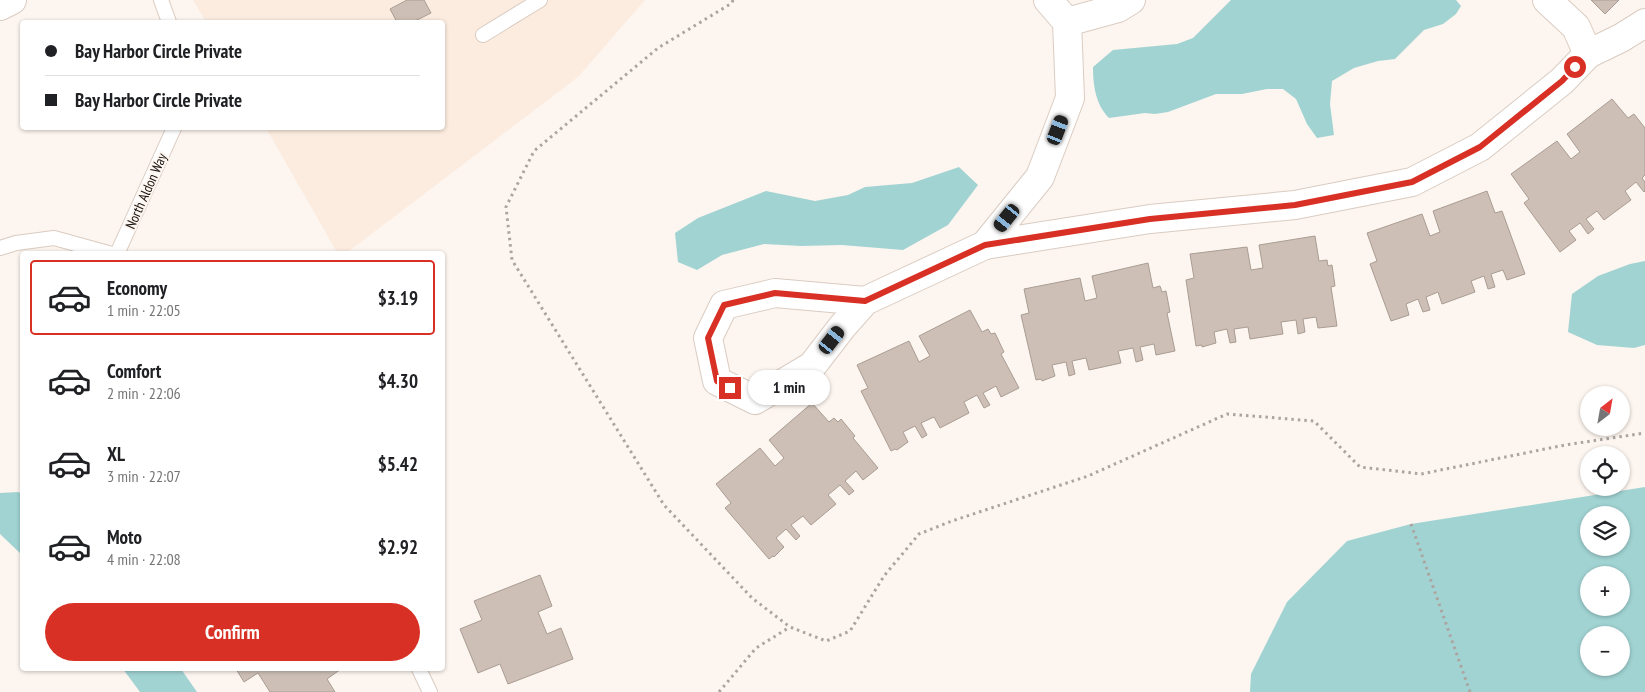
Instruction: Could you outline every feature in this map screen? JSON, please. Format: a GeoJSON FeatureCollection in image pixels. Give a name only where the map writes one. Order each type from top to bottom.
{"type":"FeatureCollection","features":[{"type":"Feature","properties":{"kind":"street"},"geometry":{"type":"LineString","coordinates":[[0,6],[12,0]]}},
{"type":"Feature","properties":{"kind":"street"},"geometry":{"type":"LineString","coordinates":[[985,245],[1040,177],[1070,98],[1067,22],[1048,0]]}},
{"type":"Feature","properties":{"kind":"street"},"geometry":{"type":"LineString","coordinates":[[1067,22],[1118,8],[1131,0]]}},
{"type":"Feature","properties":{"kind":"street"},"geometry":{"type":"LineString","coordinates":[[1548,0],[1576,27],[1588,54]]}},
{"type":"Feature","properties":{"kind":"street"},"geometry":{"type":"LineString","coordinates":[[865,301],[775,293],[724,305],[708,338],[717,381],[755,400],[812,366],[865,301],[985,245],[1150,219],[1295,205],[1412,182],[1480,147],[1562,81],[1588,54],[1621,38],[1645,23]]}},
{"type":"Feature","properties":{"kind":"lane"},"geometry":{"type":"LineString","coordinates":[[161,0],[168,20]]}},
{"type":"Feature","properties":{"kind":"lane"},"geometry":{"type":"LineString","coordinates":[[483,35],[540,0]]}},
{"type":"Feature","properties":{"kind":"lane","name":"North Aldon Way"},"geometry":{"type":"LineString","coordinates":[[118,251],[173,130]]}},
{"type":"Feature","properties":{"kind":"lane"},"geometry":{"type":"LineString","coordinates":[[0,248],[16,243],[54,238],[101,251]]}},
{"type":"Feature","properties":{"kind":"lane"},"geometry":{"type":"LineString","coordinates":[[420,671],[430,692]]}},
{"type":"Feature","properties":{"kind":"path"},"geometry":{"type":"LineString","coordinates":[[733,0],[658,48],[534,151],[506,207],[512,260],[664,506],[752,598],[790,627],[826,641],[850,631],[884,576],[919,534],[952,521],[1088,476],[1227,414],[1314,421],[1360,467],[1421,474],[1565,445],[1645,433]]}},
{"type":"Feature","properties":{"kind":"path"},"geometry":{"type":"LineString","coordinates":[[1411,524],[1470,692]]}},
{"type":"Feature","properties":{"kind":"path"},"geometry":{"type":"LineString","coordinates":[[720,692],[756,648],[790,627]]}},
{"type":"Feature","properties":{"kind":"shaded area"},"geometry":{"type":"Polygon","coordinates":[[[193,0],[645,0],[578,77],[349,251],[336,251],[267,130],[445,130],[445,20],[205,20],[193,0]]]}},
{"type":"Feature","properties":{"kind":"water"},"geometry":{"type":"Polygon","coordinates":[[[1231,0],[1456,0],[1461,6],[1456,14],[1443,24],[1424,30],[1395,59],[1378,61],[1354,68],[1332,81],[1330,104],[1334,135],[1317,138],[1307,124],[1296,99],[1283,89],[1267,89],[1242,94],[1216,94],[1168,112],[1109,118],[1101,107],[1096,95],[1093,67],[1113,50],[1177,44],[1193,38],[1231,0]]]}},
{"type":"Feature","properties":{"kind":"water"},"geometry":{"type":"Polygon","coordinates":[[[959,167],[978,185],[948,225],[903,250],[842,245],[801,246],[764,244],[722,255],[697,270],[678,262],[675,233],[698,218],[766,191],[815,201],[848,195],[865,187],[912,183],[959,167]]]}},
{"type":"Feature","properties":{"kind":"water"},"geometry":{"type":"Polygon","coordinates":[[[1645,261],[1645,345],[1634,348],[1597,345],[1568,332],[1572,294],[1598,276],[1630,264],[1645,261]]]}},
{"type":"Feature","properties":{"kind":"water"},"geometry":{"type":"Polygon","coordinates":[[[1645,487],[1645,692],[1250,692],[1251,674],[1287,602],[1347,541],[1411,524],[1588,496],[1630,496],[1630,489],[1645,487]]]}},
{"type":"Feature","properties":{"kind":"water"},"geometry":{"type":"Polygon","coordinates":[[[0,493],[20,493],[20,553],[0,534],[0,493]]]}},
{"type":"Feature","properties":{"kind":"water"},"geometry":{"type":"Polygon","coordinates":[[[124,671],[182,671],[197,692],[140,692],[124,671]]]}},
{"type":"Feature","properties":{"kind":"building"},"geometry":{"type":"Polygon","coordinates":[[[407,0],[424,0],[431,13],[417,20],[396,20],[390,9],[407,0]]]}},
{"type":"Feature","properties":{"kind":"building"},"geometry":{"type":"Polygon","coordinates":[[[1591,0],[1619,0],[1605,14],[1591,0]]]}},
{"type":"Feature","properties":{"kind":"building"},"geometry":{"type":"Polygon","coordinates":[[[1612,99],[1628,118],[1634,114],[1645,128],[1645,175],[1642,178],[1645,182],[1645,191],[1636,182],[1625,191],[1631,200],[1604,220],[1597,211],[1586,219],[1594,229],[1588,234],[1580,223],[1569,231],[1576,240],[1560,252],[1524,203],[1529,199],[1511,174],[1557,141],[1571,159],[1580,152],[1567,134],[1612,99]]]}},
{"type":"Feature","properties":{"kind":"building"},"geometry":{"type":"Polygon","coordinates":[[[1487,191],[1495,213],[1502,211],[1525,274],[1507,280],[1503,270],[1491,274],[1495,287],[1488,289],[1484,276],[1471,281],[1475,292],[1442,304],[1438,292],[1426,297],[1430,310],[1423,312],[1418,299],[1406,304],[1409,315],[1391,321],[1370,264],[1377,261],[1367,233],[1422,214],[1430,236],[1440,232],[1433,211],[1487,191]]]}},
{"type":"Feature","properties":{"kind":"building"},"geometry":{"type":"Polygon","coordinates":[[[1315,236],[1319,261],[1327,260],[1328,266],[1332,265],[1335,286],[1331,287],[1337,326],[1318,328],[1316,317],[1303,319],[1305,332],[1298,334],[1296,320],[1281,322],[1283,334],[1250,339],[1248,327],[1234,329],[1236,342],[1230,343],[1227,329],[1214,332],[1216,343],[1202,347],[1202,345],[1196,346],[1186,280],[1194,278],[1190,254],[1247,247],[1251,270],[1263,268],[1259,245],[1315,236]]]}},
{"type":"Feature","properties":{"kind":"building"},"geometry":{"type":"Polygon","coordinates":[[[1148,263],[1153,288],[1160,286],[1162,292],[1166,291],[1170,312],[1167,313],[1175,351],[1156,355],[1154,344],[1140,347],[1143,360],[1136,362],[1133,348],[1118,351],[1121,363],[1089,370],[1086,358],[1072,361],[1075,374],[1069,376],[1066,362],[1052,365],[1055,376],[1042,381],[1041,379],[1036,380],[1021,315],[1029,313],[1024,289],[1080,278],[1085,301],[1097,298],[1092,276],[1148,263]]]}},
{"type":"Feature","properties":{"kind":"building"},"geometry":{"type":"Polygon","coordinates":[[[970,310],[982,332],[988,329],[991,334],[995,333],[1004,352],[1001,354],[1019,388],[1001,397],[996,386],[983,393],[990,405],[984,408],[977,395],[964,402],[969,413],[940,428],[934,417],[921,423],[927,435],[922,438],[915,426],[903,432],[908,442],[897,450],[891,451],[861,391],[868,388],[857,365],[909,341],[919,362],[930,356],[919,336],[970,310]]]}},
{"type":"Feature","properties":{"kind":"building"},"geometry":{"type":"Polygon","coordinates":[[[812,403],[829,422],[834,418],[838,422],[841,419],[855,436],[853,438],[878,468],[863,480],[856,471],[845,481],[854,491],[849,495],[840,485],[828,495],[836,504],[811,525],[803,516],[791,525],[800,536],[796,540],[786,529],[776,538],[784,547],[774,557],[769,559],[725,508],[731,503],[716,484],[760,448],[775,466],[784,458],[769,440],[812,403]]]}},
{"type":"Feature","properties":{"kind":"building"},"geometry":{"type":"Polygon","coordinates":[[[540,575],[552,606],[538,612],[547,634],[561,628],[573,659],[508,684],[500,664],[478,673],[460,629],[482,620],[474,601],[540,575]]]}},
{"type":"Feature","properties":{"kind":"building"},"geometry":{"type":"Polygon","coordinates":[[[237,671],[338,671],[327,679],[335,692],[270,692],[258,673],[244,682],[237,671]]]}},
{"type":"Feature","properties":{"kind":"route"},"geometry":{"type":"LineString","coordinates":[[730,388],[717,381],[708,338],[724,305],[775,293],[865,301],[985,245],[1150,219],[1295,205],[1412,182],[1480,147],[1562,81],[1575,67]]}}]}
